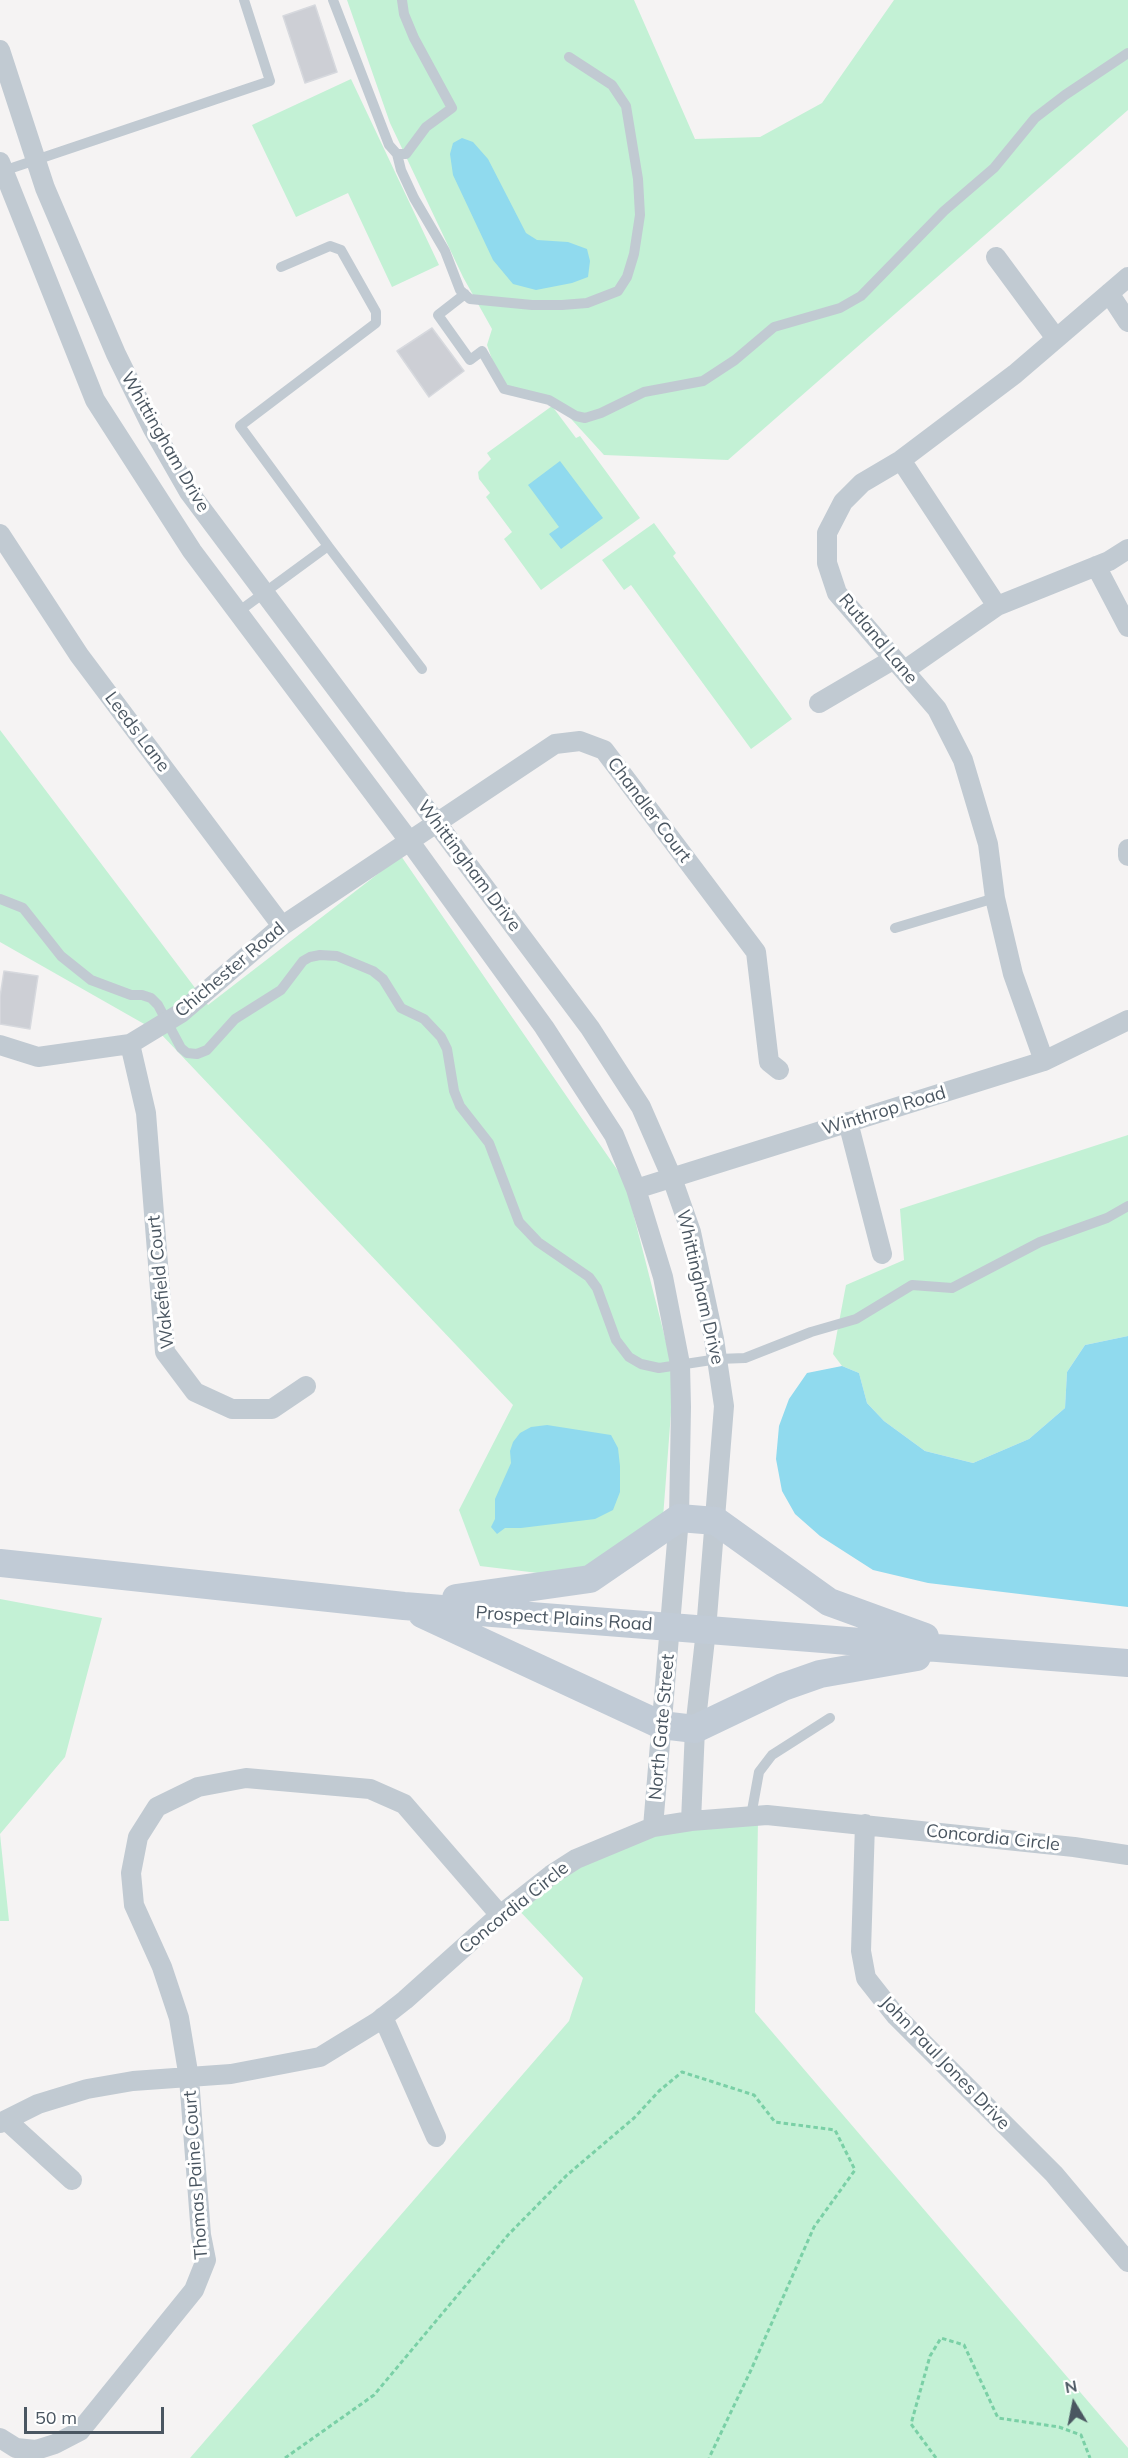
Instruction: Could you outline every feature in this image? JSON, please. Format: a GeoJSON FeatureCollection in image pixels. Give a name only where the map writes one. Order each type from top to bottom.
{"type":"FeatureCollection","features":[{"type":"Feature","properties":{"kind":"street","name":"Whittingham Drive"},"geometry":{"type":"LineString","coordinates":[[0,50],[45,188],[116,354],[153,429],[189,492],[590,1028],[641,1107],[672,1178],[691,1232],[718,1359],[724,1406],[706,1630]]}},
{"type":"Feature","properties":{"kind":"street","name":"Whittingham Drive"},"geometry":{"type":"LineString","coordinates":[[2,167],[95,400],[192,551],[341,753],[410,842],[544,1027],[614,1135],[636,1190],[663,1277],[680,1364],[679,1518],[670,1627]]}},
{"type":"Feature","properties":{"kind":"street"},"geometry":{"type":"LineString","coordinates":[[996,258],[1055,337]]}},
{"type":"Feature","properties":{"kind":"street","name":"Rutland Lane"},"geometry":{"type":"LineString","coordinates":[[1044,1061],[1012,974],[994,898],[988,844],[963,760],[937,709],[837,593],[827,563],[827,534],[843,502],[862,483],[901,460],[1015,374],[1055,337],[1128,277]]}},
{"type":"Feature","properties":{"kind":"street"},"geometry":{"type":"LineString","coordinates":[[1109,293],[1128,322]]}},
{"type":"Feature","properties":{"kind":"street"},"geometry":{"type":"LineString","coordinates":[[901,460],[997,606]]}},
{"type":"Feature","properties":{"kind":"street","name":"Leeds Lane"},"geometry":{"type":"LineString","coordinates":[[0,534],[79,655],[282,926]]}},
{"type":"Feature","properties":{"kind":"street"},"geometry":{"type":"LineString","coordinates":[[819,703],[899,665],[997,606],[1096,566],[1128,549]]}},
{"type":"Feature","properties":{"kind":"street"},"geometry":{"type":"LineString","coordinates":[[1096,566],[1128,627]]}},
{"type":"Feature","properties":{"kind":"street","name":"Chandler Court"},"geometry":{"type":"LineString","coordinates":[[410,842],[555,744],[580,741],[604,750],[756,952],[769,1062],[779,1070]]}},
{"type":"Feature","properties":{"kind":"street","name":"Chichester Road"},"geometry":{"type":"LineString","coordinates":[[0,1045],[38,1057],[130,1044],[181,1013],[282,926],[410,842]]}},
{"type":"Feature","properties":{"kind":"street"},"geometry":{"type":"LineString","coordinates":[[1128,849],[1128,856]]}},
{"type":"Feature","properties":{"kind":"street","name":"Winthrop Road"},"geometry":{"type":"LineString","coordinates":[[636,1190],[1044,1061],[1128,1020]]}},
{"type":"Feature","properties":{"kind":"street","name":"Wakefield Court"},"geometry":{"type":"LineString","coordinates":[[130,1044],[146,1113],[165,1352],[195,1392],[232,1409],[272,1409],[306,1386]]}},
{"type":"Feature","properties":{"kind":"street"},"geometry":{"type":"LineString","coordinates":[[848,1122],[882,1254]]}},
{"type":"Feature","properties":{"kind":"street"},"geometry":{"type":"LineString","coordinates":[[404,1606],[590,1579],[679,1518],[716,1521],[829,1602],[960,1650]]}},
{"type":"Feature","properties":{"kind":"street","name":"Prospect Plains Road"},"geometry":{"type":"LineString","coordinates":[[0,1563],[404,1606],[1128,1663]]}},
{"type":"Feature","properties":{"kind":"street"},"geometry":{"type":"LineString","coordinates":[[404,1606],[661,1725],[695,1729],[783,1687],[820,1674],[960,1650]]}},
{"type":"Feature","properties":{"kind":"street","name":"North Gate Street"},"geometry":{"type":"LineString","coordinates":[[653,1827],[670,1627]]}},
{"type":"Feature","properties":{"kind":"street","name":"North Gate Street"},"geometry":{"type":"LineString","coordinates":[[691,1821],[695,1729],[706,1630]]}},
{"type":"Feature","properties":{"kind":"street","name":"Thomas Paine Court"},"geometry":{"type":"LineString","coordinates":[[0,2438],[16,2448],[36,2450],[55,2444],[80,2431],[194,2290],[206,2260],[201,2235],[189,2078],[179,2018],[162,1967],[134,1905],[131,1873],[138,1837],[157,1807],[198,1786],[246,1778],[370,1789],[404,1804],[500,1915]]}},
{"type":"Feature","properties":{"kind":"street","name":"Concordia Circle"},"geometry":{"type":"LineString","coordinates":[[72,2180],[3,2122],[38,2104],[87,2089],[133,2081],[231,2074],[320,2056],[405,2000],[500,1915],[551,1875],[576,1859],[653,1827],[691,1821],[767,1815],[1074,1847],[1128,1855]]}},
{"type":"Feature","properties":{"kind":"street","name":"John Paul Jones Drive"},"geometry":{"type":"LineString","coordinates":[[865,1824],[861,1951],[866,1978],[896,2016],[1054,2174],[1128,2262]]}},
{"type":"Feature","properties":{"kind":"street"},"geometry":{"type":"LineString","coordinates":[[382,2017],[436,2137]]}},
{"type":"Feature","properties":{"kind":"lane","name":"Whittingham Drive"},"geometry":{"type":"LineString","coordinates":[[2,167],[36,160],[270,81],[244,0]]}},
{"type":"Feature","properties":{"kind":"lane"},"geometry":{"type":"LineString","coordinates":[[333,0],[389,145],[397,154],[401,170],[414,198],[445,251],[460,290],[470,299],[532,305],[587,303],[618,291],[627,277],[636,244],[640,198],[626,106],[612,85],[569,57]]}},
{"type":"Feature","properties":{"kind":"lane"},"geometry":{"type":"LineString","coordinates":[[397,154],[406,154],[426,127],[452,108],[414,38],[404,14],[402,0]]}},
{"type":"Feature","properties":{"kind":"lane"},"geometry":{"type":"LineString","coordinates":[[465,294],[438,315],[470,360],[482,351],[504,389],[549,400],[576,416],[585,418],[601,413],[644,392],[704,381],[727,366],[774,327],[840,308],[861,296],[944,211],[994,168],[1035,118],[1128,53]]}},
{"type":"Feature","properties":{"kind":"lane"},"geometry":{"type":"LineString","coordinates":[[281,267],[330,246],[341,250],[376,312],[376,324],[240,426],[422,669]]}},
{"type":"Feature","properties":{"kind":"lane"},"geometry":{"type":"LineString","coordinates":[[238,612],[328,546]]}},
{"type":"Feature","properties":{"kind":"lane"},"geometry":{"type":"LineString","coordinates":[[895,928],[994,898]]}},
{"type":"Feature","properties":{"kind":"lane"},"geometry":{"type":"LineString","coordinates":[[0,899],[23,908],[61,956],[91,980],[120,992],[151,998],[158,1005],[181,1048],[187,1053],[197,1054],[212,1045],[247,1009],[281,990],[303,961],[310,957],[320,954],[337,956],[373,971],[383,979],[401,1008],[424,1019],[441,1037],[447,1049],[454,1091],[460,1106],[489,1143],[496,1157],[513,1210],[523,1227],[538,1242],[589,1277],[597,1288],[616,1340],[629,1357],[641,1364],[659,1368],[718,1359],[746,1358],[811,1332],[856,1319],[912,1285],[952,1288],[1040,1242],[1097,1222],[1128,1206]]}},
{"type":"Feature","properties":{"kind":"lane"},"geometry":{"type":"LineString","coordinates":[[751,1816],[759,1772],[772,1755],[830,1718]]}},
{"type":"Feature","properties":{"kind":"path"},"geometry":{"type":"LineString","coordinates":[[285,2458],[374,2395],[508,2235],[567,2175],[634,2118],[658,2091],[682,2072],[754,2095],[775,2122],[835,2130],[855,2170],[814,2227],[751,2370],[709,2458]]}},
{"type":"Feature","properties":{"kind":"path"},"geometry":{"type":"LineString","coordinates":[[936,2458],[911,2424],[930,2356],[941,2338],[964,2345],[998,2418],[1059,2427],[1081,2435],[1090,2458]]}},
{"type":"Feature","properties":{"kind":"green space"},"geometry":{"type":"Polygon","coordinates":[[[347,0],[634,0],[695,139],[760,137],[822,103],[894,0],[1128,0],[1128,110],[728,460],[604,455],[552,398],[506,385],[494,365],[487,345],[492,329],[463,277],[390,123],[347,0]]]}},
{"type":"Feature","properties":{"kind":"green space"},"geometry":{"type":"Polygon","coordinates":[[[351,79],[439,265],[392,287],[348,193],[296,217],[252,125],[351,79]]]}},
{"type":"Feature","properties":{"kind":"green space"},"geometry":{"type":"Polygon","coordinates":[[[552,406],[576,438],[580,436],[640,518],[541,590],[504,539],[512,532],[486,497],[490,493],[479,479],[478,472],[491,459],[487,453],[552,406]]]}},
{"type":"Feature","properties":{"kind":"green space"},"geometry":{"type":"Polygon","coordinates":[[[654,523],[676,553],[673,556],[792,719],[751,749],[631,585],[624,590],[602,560],[654,523]]]}},
{"type":"Feature","properties":{"kind":"green space"},"geometry":{"type":"Polygon","coordinates":[[[0,730],[208,1005],[401,856],[625,1181],[674,1373],[662,1531],[588,1579],[480,1566],[459,1510],[513,1405],[160,1033],[0,942],[0,730]]]}},
{"type":"Feature","properties":{"kind":"green space"},"geometry":{"type":"Polygon","coordinates":[[[1128,1135],[1128,1336],[1085,1345],[1067,1372],[1065,1408],[1029,1439],[973,1463],[925,1451],[884,1421],[867,1403],[859,1373],[842,1366],[833,1354],[846,1285],[904,1260],[900,1209],[1128,1135]]]}},
{"type":"Feature","properties":{"kind":"green space"},"geometry":{"type":"Polygon","coordinates":[[[0,1599],[102,1618],[65,1757],[0,1834],[0,1599]]]}},
{"type":"Feature","properties":{"kind":"green space"},"geometry":{"type":"Polygon","coordinates":[[[758,1819],[755,2012],[1128,2448],[1128,2458],[190,2458],[569,2021],[583,1978],[513,1904],[622,1841],[758,1819]]]}},
{"type":"Feature","properties":{"kind":"green space"},"geometry":{"type":"Polygon","coordinates":[[[0,1834],[9,1921],[0,1921],[0,1834]]]}},
{"type":"Feature","properties":{"kind":"water"},"geometry":{"type":"Polygon","coordinates":[[[462,138],[473,142],[488,159],[526,233],[537,240],[568,242],[587,249],[590,261],[588,277],[572,283],[536,290],[513,284],[493,260],[453,175],[450,154],[453,143],[462,138]]]}},
{"type":"Feature","properties":{"kind":"water"},"geometry":{"type":"Polygon","coordinates":[[[560,461],[603,518],[561,549],[549,534],[559,527],[528,485],[560,461]]]}},
{"type":"Feature","properties":{"kind":"water"},"geometry":{"type":"Polygon","coordinates":[[[1128,1336],[1128,1607],[928,1583],[873,1570],[820,1536],[795,1514],[782,1491],[776,1459],[779,1426],[789,1399],[807,1373],[842,1366],[859,1373],[867,1403],[884,1421],[925,1451],[973,1463],[1029,1439],[1065,1408],[1067,1372],[1085,1345],[1128,1336]]]}},
{"type":"Feature","properties":{"kind":"water"},"geometry":{"type":"Polygon","coordinates":[[[547,1425],[611,1435],[618,1448],[620,1466],[620,1492],[613,1510],[595,1519],[505,1528],[497,1534],[491,1527],[495,1519],[495,1499],[511,1463],[510,1451],[513,1442],[520,1433],[531,1427],[547,1425]]]}},
{"type":"Feature","properties":{"kind":"building"},"geometry":{"type":"Polygon","coordinates":[[[315,5],[337,72],[305,83],[283,16],[315,5]]]}},
{"type":"Feature","properties":{"kind":"building"},"geometry":{"type":"Polygon","coordinates":[[[432,328],[464,371],[429,397],[397,351],[432,328]]]}},
{"type":"Feature","properties":{"kind":"building"},"geometry":{"type":"Polygon","coordinates":[[[4,971],[38,976],[30,1029],[0,1024],[0,997],[4,971]]]}}]}
